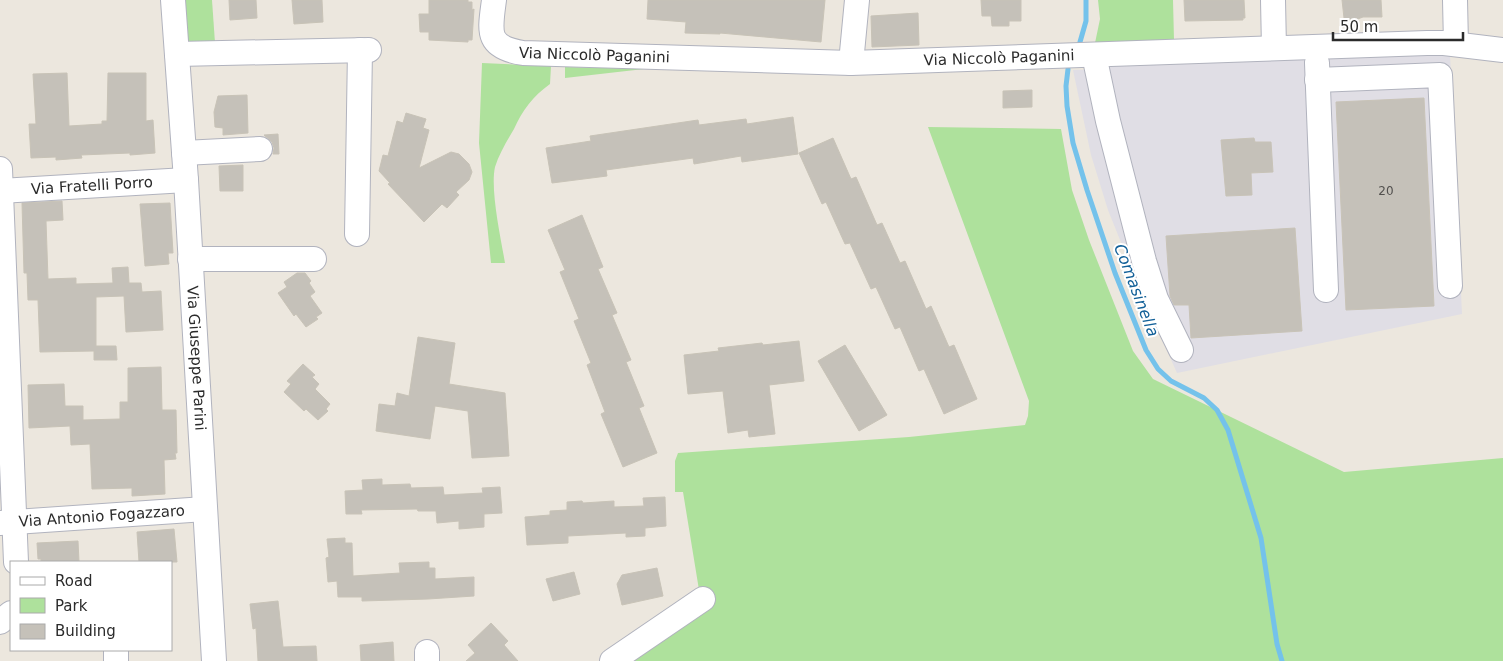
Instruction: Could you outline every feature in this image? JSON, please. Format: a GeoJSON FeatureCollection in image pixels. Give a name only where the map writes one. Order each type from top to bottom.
{"type":"FeatureCollection","features":[{"type":"Feature","properties":{"kind":"street","name":"Via Giuseppe Parini"},"geometry":{"type":"LineString","coordinates":[[173,0],[186,180],[214,661]]}},
{"type":"Feature","properties":{"kind":"street","name":"Via Niccolò Paganini"},"geometry":{"type":"LineString","coordinates":[[494,0],[491,26],[493,38],[502,48],[523,53],[851,63],[1427,43],[1456,44],[1503,50]]}},
{"type":"Feature","properties":{"kind":"street"},"geometry":{"type":"LineString","coordinates":[[851,63],[857,0]]}},
{"type":"Feature","properties":{"kind":"street"},"geometry":{"type":"LineString","coordinates":[[1273,0],[1274,48]]}},
{"type":"Feature","properties":{"kind":"street"},"geometry":{"type":"LineString","coordinates":[[1455,0],[1456,44]]}},
{"type":"Feature","properties":{"kind":"street"},"geometry":{"type":"LineString","coordinates":[[1316,47],[1326,290]]}},
{"type":"Feature","properties":{"kind":"street"},"geometry":{"type":"LineString","coordinates":[[178,54],[364,50],[357,234]]}},
{"type":"Feature","properties":{"kind":"street"},"geometry":{"type":"LineString","coordinates":[[1094,55],[1108,121],[1144,262],[1156,299],[1181,350]]}},
{"type":"Feature","properties":{"kind":"street"},"geometry":{"type":"LineString","coordinates":[[1317,80],[1440,75],[1450,286]]}},
{"type":"Feature","properties":{"kind":"street"},"geometry":{"type":"LineString","coordinates":[[184,153],[260,149]]}},
{"type":"Feature","properties":{"kind":"street","name":"Via Fratelli Porro"},"geometry":{"type":"LineString","coordinates":[[0,184],[186,180]]}},
{"type":"Feature","properties":{"kind":"street"},"geometry":{"type":"LineString","coordinates":[[0,184],[7,522],[16,561]]}},
{"type":"Feature","properties":{"kind":"street"},"geometry":{"type":"LineString","coordinates":[[190,259],[314,259]]}},
{"type":"Feature","properties":{"kind":"street","name":"Via Antonio Fogazzaro"},"geometry":{"type":"LineString","coordinates":[[7,522],[205,509]]}},
{"type":"Feature","properties":{"kind":"street"},"geometry":{"type":"LineString","coordinates":[[612,661],[704,599]]}},
{"type":"Feature","properties":{"kind":"shaded area"},"geometry":{"type":"Polygon","coordinates":[[[1450,54],[1462,314],[1177,373],[1140,290],[1108,210],[1091,155],[1073,70],[1104,69],[1109,64],[1450,54]]]}},
{"type":"Feature","properties":{"kind":"green space"},"geometry":{"type":"Polygon","coordinates":[[[184,0],[212,0],[215,43],[188,43],[184,0]]]}},
{"type":"Feature","properties":{"kind":"green space"},"geometry":{"type":"Polygon","coordinates":[[[1098,0],[1173,0],[1174,40],[1095,43],[1100,19],[1098,0]]]}},
{"type":"Feature","properties":{"kind":"green space"},"geometry":{"type":"Polygon","coordinates":[[[482,63],[551,66],[550,84],[524,110],[495,167],[495,201],[505,263],[491,263],[479,143],[482,63]]]}},
{"type":"Feature","properties":{"kind":"green space"},"geometry":{"type":"Polygon","coordinates":[[[565,67],[644,69],[565,78],[565,67]]]}},
{"type":"Feature","properties":{"kind":"green space"},"geometry":{"type":"Polygon","coordinates":[[[928,127],[1061,129],[1072,190],[1089,240],[1133,351],[1153,379],[1344,472],[1503,458],[1503,661],[620,661],[700,596],[683,492],[675,492],[675,461],[678,453],[909,437],[1025,425],[1029,401],[928,127]]]}},
{"type":"Feature","properties":{"kind":"building"},"geometry":{"type":"Polygon","coordinates":[[[229,0],[256,0],[257,18],[230,20],[229,0]]]}},
{"type":"Feature","properties":{"kind":"building"},"geometry":{"type":"Polygon","coordinates":[[[292,0],[322,0],[323,22],[294,24],[292,0]]]}},
{"type":"Feature","properties":{"kind":"building"},"geometry":{"type":"Polygon","coordinates":[[[429,0],[468,0],[468,2],[472,2],[472,10],[474,9],[472,40],[468,40],[468,42],[429,40],[429,32],[420,32],[419,14],[429,14],[429,0]]]}},
{"type":"Feature","properties":{"kind":"building"},"geometry":{"type":"Polygon","coordinates":[[[648,0],[825,0],[821,42],[720,33],[685,33],[686,22],[647,19],[648,0]]]}},
{"type":"Feature","properties":{"kind":"building"},"geometry":{"type":"Polygon","coordinates":[[[981,0],[1021,0],[1021,21],[1009,21],[1009,26],[992,26],[991,16],[982,16],[981,0]]]}},
{"type":"Feature","properties":{"kind":"building"},"geometry":{"type":"Polygon","coordinates":[[[1184,0],[1244,0],[1245,18],[1243,20],[1185,21],[1184,0]]]}},
{"type":"Feature","properties":{"kind":"building"},"geometry":{"type":"Polygon","coordinates":[[[1342,0],[1381,0],[1382,17],[1363,17],[1355,20],[1344,18],[1342,0]]]}},
{"type":"Feature","properties":{"kind":"building"},"geometry":{"type":"Polygon","coordinates":[[[918,13],[919,45],[872,47],[871,16],[918,13]]]}},
{"type":"Feature","properties":{"kind":"building"},"geometry":{"type":"Polygon","coordinates":[[[67,73],[69,126],[102,124],[102,121],[107,121],[108,73],[146,73],[146,121],[153,120],[155,153],[81,155],[82,158],[56,160],[56,157],[31,158],[29,124],[36,124],[33,74],[67,73]]]}},
{"type":"Feature","properties":{"kind":"building"},"geometry":{"type":"Polygon","coordinates":[[[1032,90],[1032,107],[1003,108],[1003,91],[1032,90]]]}},
{"type":"Feature","properties":{"kind":"building"},"geometry":{"type":"Polygon","coordinates":[[[247,95],[248,133],[223,135],[223,128],[215,127],[214,112],[218,96],[247,95]]]}},
{"type":"Feature","properties":{"kind":"building"},"geometry":{"type":"Polygon","coordinates":[[[1424,98],[1434,306],[1346,310],[1336,102],[1424,98]]]}},
{"type":"Feature","properties":{"kind":"building"},"geometry":{"type":"Polygon","coordinates":[[[406,113],[426,119],[423,128],[429,130],[419,168],[451,152],[459,154],[469,164],[472,172],[469,180],[456,192],[459,195],[447,208],[442,204],[424,222],[388,184],[390,183],[379,171],[383,155],[388,156],[397,121],[403,123],[406,113]]]}},
{"type":"Feature","properties":{"kind":"building"},"geometry":{"type":"Polygon","coordinates":[[[793,117],[798,154],[742,162],[741,156],[694,164],[693,158],[606,170],[607,176],[552,183],[546,148],[591,141],[590,136],[698,120],[699,125],[746,119],[747,124],[793,117]]]}},
{"type":"Feature","properties":{"kind":"building"},"geometry":{"type":"Polygon","coordinates":[[[278,134],[279,154],[273,154],[272,142],[264,135],[278,134]]]}},
{"type":"Feature","properties":{"kind":"building"},"geometry":{"type":"Polygon","coordinates":[[[833,138],[851,179],[856,177],[877,225],[882,223],[900,263],[905,261],[926,309],[931,306],[949,347],[954,345],[977,399],[944,414],[924,369],[919,371],[900,327],[895,329],[876,287],[871,289],[850,243],[845,244],[826,202],[822,204],[799,153],[833,138]]]}},
{"type":"Feature","properties":{"kind":"building"},"geometry":{"type":"Polygon","coordinates":[[[1254,138],[1255,142],[1271,142],[1273,172],[1251,173],[1252,195],[1226,196],[1221,140],[1254,138]]]}},
{"type":"Feature","properties":{"kind":"building"},"geometry":{"type":"Polygon","coordinates":[[[243,165],[243,191],[220,191],[219,166],[243,165]]]}},
{"type":"Feature","properties":{"kind":"building"},"geometry":{"type":"Polygon","coordinates":[[[62,201],[63,220],[46,221],[48,279],[76,278],[76,284],[113,283],[112,268],[128,267],[129,283],[141,283],[142,292],[161,291],[163,330],[126,332],[124,296],[96,297],[96,346],[116,346],[117,360],[94,360],[94,351],[40,352],[38,300],[28,300],[27,273],[24,273],[22,203],[62,201]]]}},
{"type":"Feature","properties":{"kind":"building"},"geometry":{"type":"Polygon","coordinates":[[[170,203],[173,253],[168,253],[169,264],[145,266],[140,204],[170,203]]]}},
{"type":"Feature","properties":{"kind":"building"},"geometry":{"type":"Polygon","coordinates":[[[582,215],[603,267],[598,269],[617,313],[612,315],[631,360],[626,362],[644,406],[639,408],[657,453],[623,467],[601,414],[605,412],[587,365],[591,363],[574,321],[579,319],[560,272],[565,270],[548,230],[582,215]]]}},
{"type":"Feature","properties":{"kind":"building"},"geometry":{"type":"Polygon","coordinates":[[[1295,228],[1302,331],[1191,338],[1189,305],[1174,305],[1170,296],[1166,236],[1295,228]]]}},
{"type":"Feature","properties":{"kind":"building"},"geometry":{"type":"Polygon","coordinates":[[[297,273],[305,273],[311,281],[309,283],[315,292],[310,296],[322,313],[316,317],[318,319],[306,327],[296,314],[294,316],[278,293],[287,287],[284,282],[297,273]]]}},
{"type":"Feature","properties":{"kind":"building"},"geometry":{"type":"Polygon","coordinates":[[[418,337],[455,343],[449,384],[505,393],[509,456],[472,458],[468,411],[435,406],[430,439],[376,431],[379,404],[395,406],[397,393],[409,396],[418,337]]]}},
{"type":"Feature","properties":{"kind":"building"},"geometry":{"type":"Polygon","coordinates":[[[799,341],[804,381],[769,385],[775,434],[749,437],[748,430],[728,433],[723,391],[688,394],[684,355],[719,351],[718,348],[799,341]]]}},
{"type":"Feature","properties":{"kind":"building"},"geometry":{"type":"Polygon","coordinates":[[[845,345],[887,415],[859,431],[818,361],[845,345]]]}},
{"type":"Feature","properties":{"kind":"building"},"geometry":{"type":"Polygon","coordinates":[[[303,364],[315,375],[312,377],[319,384],[315,389],[330,404],[326,409],[328,411],[318,420],[306,409],[304,411],[284,392],[291,384],[287,381],[303,364]]]}},
{"type":"Feature","properties":{"kind":"building"},"geometry":{"type":"Polygon","coordinates":[[[161,367],[162,410],[176,410],[177,453],[175,453],[176,459],[164,460],[165,494],[132,496],[132,488],[92,489],[90,444],[71,445],[70,426],[29,428],[28,385],[64,384],[65,406],[83,406],[83,420],[120,419],[120,402],[128,402],[128,368],[161,367]]]}},
{"type":"Feature","properties":{"kind":"building"},"geometry":{"type":"Polygon","coordinates":[[[382,479],[382,485],[410,484],[411,488],[443,487],[444,495],[483,493],[482,488],[500,487],[502,513],[484,514],[484,527],[459,529],[459,521],[437,523],[436,511],[418,511],[417,509],[361,510],[362,514],[346,514],[345,491],[363,490],[362,480],[382,479]]]}},
{"type":"Feature","properties":{"kind":"building"},"geometry":{"type":"Polygon","coordinates":[[[665,497],[666,526],[645,528],[645,536],[626,537],[626,533],[568,536],[568,543],[527,545],[525,517],[550,515],[550,511],[567,510],[567,502],[614,501],[614,507],[644,506],[643,498],[665,497]]]}},
{"type":"Feature","properties":{"kind":"building"},"geometry":{"type":"Polygon","coordinates":[[[174,529],[177,562],[139,561],[137,532],[174,529]]]}},
{"type":"Feature","properties":{"kind":"building"},"geometry":{"type":"Polygon","coordinates":[[[345,538],[345,543],[352,543],[353,576],[400,573],[399,563],[429,562],[429,568],[435,568],[435,579],[474,577],[474,596],[362,601],[362,597],[338,597],[337,581],[328,582],[326,558],[329,557],[327,539],[345,538]]]}},
{"type":"Feature","properties":{"kind":"building"},"geometry":{"type":"Polygon","coordinates":[[[78,541],[79,561],[41,561],[41,559],[38,559],[37,543],[78,541]]]}},
{"type":"Feature","properties":{"kind":"building"},"geometry":{"type":"Polygon","coordinates":[[[657,568],[663,596],[622,605],[617,584],[622,575],[657,568]]]}},
{"type":"Feature","properties":{"kind":"building"},"geometry":{"type":"Polygon","coordinates":[[[574,572],[580,594],[553,601],[546,579],[574,572]]]}},
{"type":"Feature","properties":{"kind":"building"},"geometry":{"type":"Polygon","coordinates":[[[278,601],[283,647],[316,646],[317,661],[258,661],[256,628],[253,629],[250,604],[278,601]]]}},
{"type":"Feature","properties":{"kind":"building"},"geometry":{"type":"Polygon","coordinates":[[[491,623],[508,641],[504,645],[518,661],[466,661],[475,653],[468,645],[491,623]]]}},
{"type":"Feature","properties":{"kind":"building"},"geometry":{"type":"Polygon","coordinates":[[[393,642],[394,661],[361,661],[360,645],[393,642]]]}},
{"type":"Feature","properties":{"kind":"waterway","name":"Comasinella"},"geometry":{"type":"LineString","coordinates":[[1080,42],[1086,21],[1086,0]]}},
{"type":"Feature","properties":{"kind":"waterway","name":"Comasinella"},"geometry":{"type":"LineString","coordinates":[[1068,69],[1066,86],[1067,106],[1073,143],[1115,273],[1146,350],[1158,369],[1171,381],[1204,398],[1217,410],[1228,430],[1261,538],[1277,644],[1282,661]]}}]}
